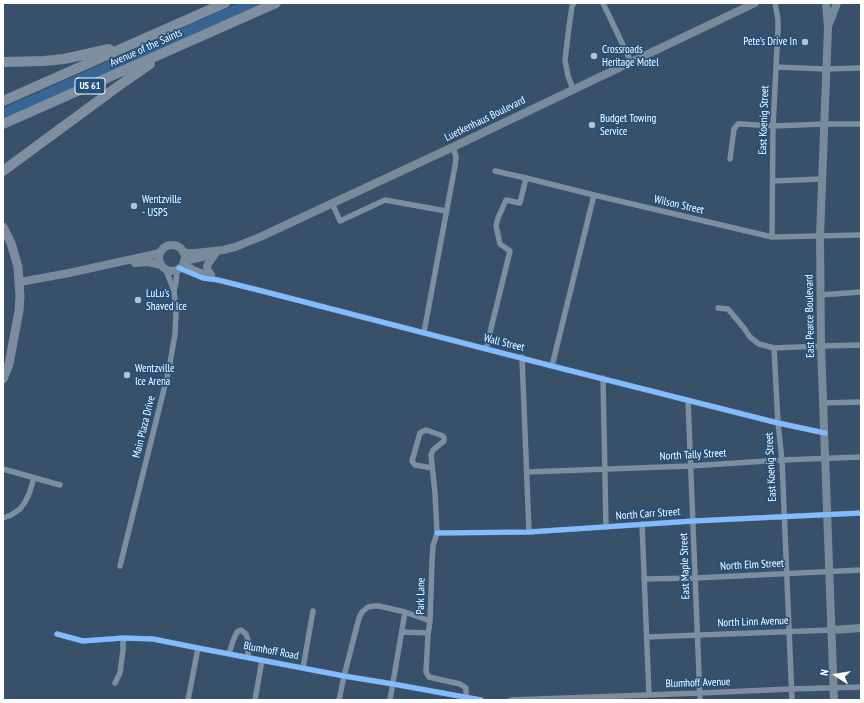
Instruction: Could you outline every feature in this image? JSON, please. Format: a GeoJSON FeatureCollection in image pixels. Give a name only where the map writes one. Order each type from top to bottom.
{"type":"FeatureCollection","features":[{"type":"Feature","properties":{"kind":"highway","name":"Avenue of the Saints"},"geometry":{"type":"LineString","coordinates":[[3,101],[225,3]]}},
{"type":"Feature","properties":{"kind":"highway","name":"Avenue of the Saints"},"geometry":{"type":"LineString","coordinates":[[3,124],[276,3]]}},
{"type":"Feature","properties":{"kind":"highway"},"geometry":{"type":"LineString","coordinates":[[3,62],[64,59],[133,44]]}},
{"type":"Feature","properties":{"kind":"highway"},"geometry":{"type":"LineString","coordinates":[[3,171],[117,87],[176,47]]}},
{"type":"Feature","properties":{"kind":"main road","name":"Luetkenhaus Boulevard"},"geometry":{"type":"LineString","coordinates":[[181,265],[216,254],[223,250],[260,237],[755,3]]}},
{"type":"Feature","properties":{"kind":"main road","name":"East Pearce Boulevard"},"geometry":{"type":"LineString","coordinates":[[826,3],[828,27],[820,236],[820,295],[834,700]]}},
{"type":"Feature","properties":{"kind":"main road"},"geometry":{"type":"LineString","coordinates":[[828,27],[837,3]]}},
{"type":"Feature","properties":{"kind":"main road"},"geometry":{"type":"LineString","coordinates":[[3,226],[11,243],[18,267],[20,282],[19,311],[9,364],[3,379]]}},
{"type":"Feature","properties":{"kind":"main road"},"geometry":{"type":"LineString","coordinates":[[89,269],[148,262],[172,271],[181,265],[184,257],[183,252],[174,246],[163,248],[159,259],[163,267]]}},
{"type":"Feature","properties":{"kind":"main road","name":"Luetkenhaus Boulevard"},"geometry":{"type":"LineString","coordinates":[[183,252],[195,253],[223,250]]}},
{"type":"Feature","properties":{"kind":"main road"},"geometry":{"type":"LineString","coordinates":[[20,282],[89,269],[160,253]]}},
{"type":"Feature","properties":{"kind":"main road"},"geometry":{"type":"LineString","coordinates":[[211,275],[207,267],[216,254]]}},
{"type":"Feature","properties":{"kind":"main road","name":"North Linn Avenue"},"geometry":{"type":"LineString","coordinates":[[831,630],[861,628]]}},
{"type":"Feature","properties":{"kind":"street"},"geometry":{"type":"LineString","coordinates":[[573,89],[568,76],[565,60],[568,26],[574,3]]}},
{"type":"Feature","properties":{"kind":"street"},"geometry":{"type":"LineString","coordinates":[[603,3],[631,62]]}},
{"type":"Feature","properties":{"kind":"street","name":"East Koenig Street"},"geometry":{"type":"LineString","coordinates":[[772,237],[773,126],[778,20],[775,3]]}},
{"type":"Feature","properties":{"kind":"street"},"geometry":{"type":"LineString","coordinates":[[776,67],[826,69],[861,68]]}},
{"type":"Feature","properties":{"kind":"street"},"geometry":{"type":"LineString","coordinates":[[730,159],[734,129],[738,124],[773,126],[861,124]]}},
{"type":"Feature","properties":{"kind":"street"},"geometry":{"type":"LineString","coordinates":[[424,332],[456,157],[452,147]]}},
{"type":"Feature","properties":{"kind":"street","name":"Wilson Street"},"geometry":{"type":"LineString","coordinates":[[495,171],[772,237],[861,235]]}},
{"type":"Feature","properties":{"kind":"street"},"geometry":{"type":"LineString","coordinates":[[486,349],[510,251],[500,244],[496,226],[506,200],[520,203],[526,178]]}},
{"type":"Feature","properties":{"kind":"street"},"geometry":{"type":"LineString","coordinates":[[773,181],[822,179]]}},
{"type":"Feature","properties":{"kind":"street"},"geometry":{"type":"LineString","coordinates":[[552,366],[594,195]]}},
{"type":"Feature","properties":{"kind":"street"},"geometry":{"type":"LineString","coordinates":[[332,204],[340,221],[386,200],[446,211]]}},
{"type":"Feature","properties":{"kind":"street","name":"Wall Street"},"geometry":{"type":"LineString","coordinates":[[181,265],[211,275],[218,280]]}},
{"type":"Feature","properties":{"kind":"street","name":"Wall Street"},"geometry":{"type":"LineString","coordinates":[[181,265],[203,278],[218,280],[552,366],[778,423],[824,433]]}},
{"type":"Feature","properties":{"kind":"street","name":"Main Plaza Drive"},"geometry":{"type":"LineString","coordinates":[[120,566],[169,369],[175,334],[176,312],[174,292],[181,265]]}},
{"type":"Feature","properties":{"kind":"street","name":"Main Plaza Drive"},"geometry":{"type":"LineString","coordinates":[[163,267],[174,292]]}},
{"type":"Feature","properties":{"kind":"street"},"geometry":{"type":"LineString","coordinates":[[820,295],[861,292]]}},
{"type":"Feature","properties":{"kind":"street"},"geometry":{"type":"LineString","coordinates":[[718,308],[728,309],[750,337],[759,344],[774,348],[861,345]]}},
{"type":"Feature","properties":{"kind":"street","name":"East Koenig Street"},"geometry":{"type":"LineString","coordinates":[[774,348],[778,423],[782,460],[792,700]]}},
{"type":"Feature","properties":{"kind":"street"},"geometry":{"type":"LineString","coordinates":[[522,358],[530,532]]}},
{"type":"Feature","properties":{"kind":"street"},"geometry":{"type":"LineString","coordinates":[[603,378],[606,527]]}},
{"type":"Feature","properties":{"kind":"street","name":"East Maple Street"},"geometry":{"type":"LineString","coordinates":[[688,400],[700,700]]}},
{"type":"Feature","properties":{"kind":"street"},"geometry":{"type":"LineString","coordinates":[[823,404],[861,402]]}},
{"type":"Feature","properties":{"kind":"street","name":"Park Lane"},"geometry":{"type":"LineString","coordinates":[[432,468],[415,465],[412,461],[420,434],[426,430],[443,436],[444,438],[444,441],[433,450],[431,455],[435,493],[437,533],[433,546],[430,622],[426,672],[429,677],[460,684],[466,688],[466,698]]}},
{"type":"Feature","properties":{"kind":"street","name":"North Tally Street"},"geometry":{"type":"LineString","coordinates":[[527,472],[690,466],[861,457]]}},
{"type":"Feature","properties":{"kind":"street"},"geometry":{"type":"LineString","coordinates":[[3,469],[60,485]]}},
{"type":"Feature","properties":{"kind":"street"},"geometry":{"type":"LineString","coordinates":[[3,518],[20,509],[29,494],[34,478]]}},
{"type":"Feature","properties":{"kind":"street","name":"North Carr Street"},"geometry":{"type":"LineString","coordinates":[[437,533],[530,532],[693,521],[861,513]]}},
{"type":"Feature","properties":{"kind":"street"},"geometry":{"type":"LineString","coordinates":[[642,524],[649,695]]}},
{"type":"Feature","properties":{"kind":"street","name":"North Elm Street"},"geometry":{"type":"LineString","coordinates":[[644,579],[861,570]]}},
{"type":"Feature","properties":{"kind":"street"},"geometry":{"type":"LineString","coordinates":[[339,700],[359,618],[362,612],[368,607],[374,606],[405,612],[430,622]]}},
{"type":"Feature","properties":{"kind":"street"},"geometry":{"type":"LineString","coordinates":[[303,668],[313,611]]}},
{"type":"Feature","properties":{"kind":"street"},"geometry":{"type":"LineString","coordinates":[[390,700],[394,684],[405,612]]}},
{"type":"Feature","properties":{"kind":"street","name":"Blumhoff Road"},"geometry":{"type":"LineString","coordinates":[[229,654],[237,632],[242,630],[246,634],[248,640],[248,657]]}},
{"type":"Feature","properties":{"kind":"street","name":"North Linn Avenue"},"geometry":{"type":"LineString","coordinates":[[647,637],[831,630]]}},
{"type":"Feature","properties":{"kind":"street"},"geometry":{"type":"LineString","coordinates":[[402,632],[428,633]]}},
{"type":"Feature","properties":{"kind":"street","name":"Blumhoff Road"},"geometry":{"type":"LineString","coordinates":[[57,634],[84,641],[123,638],[153,639],[344,676],[481,700]]}},
{"type":"Feature","properties":{"kind":"street"},"geometry":{"type":"LineString","coordinates":[[115,683],[120,673],[123,638]]}},
{"type":"Feature","properties":{"kind":"street"},"geometry":{"type":"LineString","coordinates":[[188,700],[198,648]]}},
{"type":"Feature","properties":{"kind":"street"},"geometry":{"type":"LineString","coordinates":[[255,700],[262,660]]}},
{"type":"Feature","properties":{"kind":"street","name":"Blumhoff Avenue"},"geometry":{"type":"LineString","coordinates":[[535,699],[861,687]]}},
{"type":"Feature","properties":{"kind":"street"},"geometry":{"type":"LineString","coordinates":[[511,700],[535,699]]}},
{"type":"Feature","properties":{"kind":"shaded area"},"geometry":{"type":"Polygon","coordinates":[[[239,3],[268,3],[3,121],[3,108],[239,3]]]}},
{"type":"Feature","properties":{"kind":"cycle path"},"geometry":{"type":"LineString","coordinates":[[179,268],[203,278],[218,280],[778,423],[825,433]]}},
{"type":"Feature","properties":{"kind":"cycle path"},"geometry":{"type":"LineString","coordinates":[[437,533],[529,532],[693,521],[861,513]]}},
{"type":"Feature","properties":{"kind":"cycle path"},"geometry":{"type":"LineString","coordinates":[[57,634],[83,641],[123,638],[153,639],[344,676],[481,700]]}},
{"type":"Feature","properties":{"kind":"place","name":"Pete's Drive In"},"geometry":{"type":"Point","coordinates":[805,42]}},
{"type":"Feature","properties":{"kind":"place","name":"Crossroads Heritage Motel"},"geometry":{"type":"Point","coordinates":[594,56]}},
{"type":"Feature","properties":{"kind":"place","name":"Budget Towing Service"},"geometry":{"type":"Point","coordinates":[592,125]}},
{"type":"Feature","properties":{"kind":"place","name":"Wentzville - USPS"},"geometry":{"type":"Point","coordinates":[134,206]}},
{"type":"Feature","properties":{"kind":"place","name":"LuLu's Shaved Ice"},"geometry":{"type":"Point","coordinates":[138,300]}},
{"type":"Feature","properties":{"kind":"place","name":"Wentzville Ice Arena"},"geometry":{"type":"Point","coordinates":[127,375]}}]}
